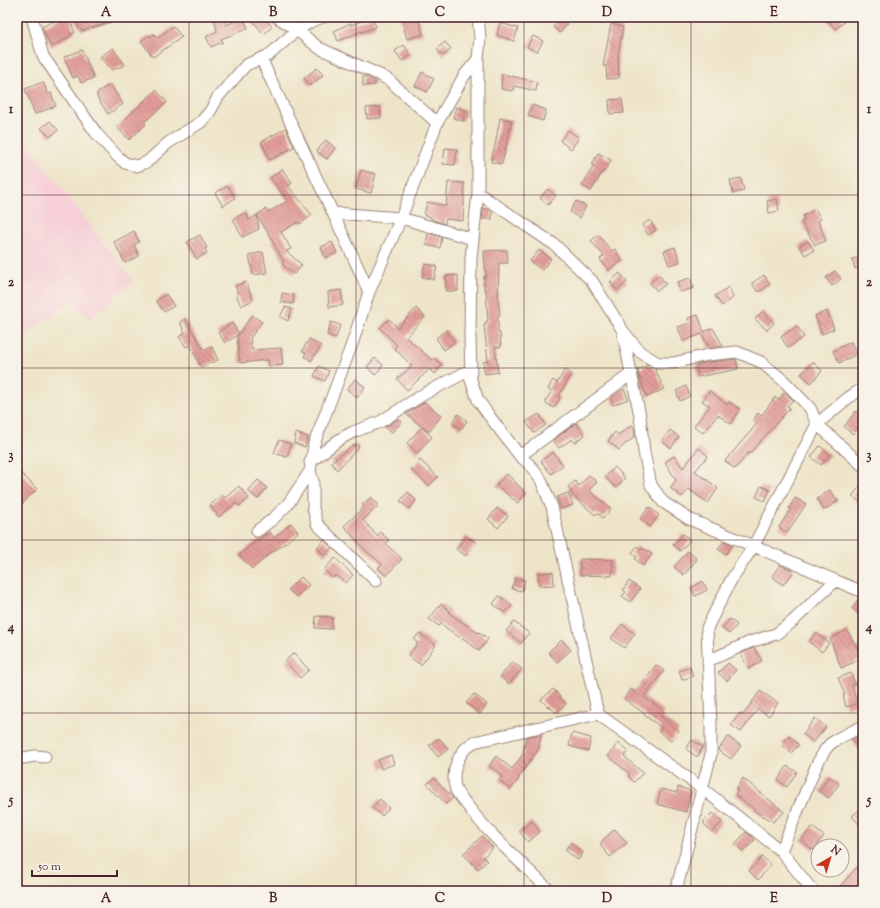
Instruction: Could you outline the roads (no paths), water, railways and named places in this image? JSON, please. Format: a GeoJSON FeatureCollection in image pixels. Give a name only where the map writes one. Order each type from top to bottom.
{"type":"FeatureCollection","features":[{"type":"Feature","properties":{"kind":"street"},"geometry":{"type":"LineString","coordinates":[[32,17],[43,56],[96,133],[116,155],[126,163],[137,166],[147,162],[168,143],[202,122],[218,97],[246,64],[269,55],[296,30],[316,18]]}},
{"type":"Feature","properties":{"kind":"street"},"geometry":{"type":"LineString","coordinates":[[277,17],[319,48],[386,78],[437,123]]}},
{"type":"Feature","properties":{"kind":"street"},"geometry":{"type":"LineString","coordinates":[[478,17],[480,38],[478,59],[478,193],[471,266],[471,380],[478,400],[520,456],[530,465],[541,480],[552,507],[598,714],[703,789],[781,851],[813,891]]}},
{"type":"Feature","properties":{"kind":"street"},"geometry":{"type":"LineString","coordinates":[[261,58],[301,148],[334,213],[369,292]]}},
{"type":"Feature","properties":{"kind":"street"},"geometry":{"type":"LineString","coordinates":[[376,581],[318,524],[313,508],[313,481],[310,466],[314,444],[352,344],[369,292],[437,123],[464,76],[478,59]]}},
{"type":"Feature","properties":{"kind":"street"},"geometry":{"type":"LineString","coordinates":[[478,193],[555,245],[592,281],[623,331],[640,352],[658,363],[673,363],[708,355],[737,352],[760,362],[784,381],[810,408],[817,424],[863,466]]}},
{"type":"Feature","properties":{"kind":"street"},"geometry":{"type":"LineString","coordinates":[[334,213],[400,218],[473,239]]}},
{"type":"Feature","properties":{"kind":"street"},"geometry":{"type":"LineString","coordinates":[[623,331],[640,416],[644,452],[651,485],[662,502],[689,519],[863,592]]}},
{"type":"Feature","properties":{"kind":"street"},"geometry":{"type":"LineString","coordinates":[[257,531],[273,519],[288,504],[310,466],[340,439],[353,432],[380,422],[424,394],[470,370]]}},
{"type":"Feature","properties":{"kind":"street"},"geometry":{"type":"LineString","coordinates":[[520,456],[632,373]]}},
{"type":"Feature","properties":{"kind":"street"},"geometry":{"type":"LineString","coordinates":[[676,891],[711,754],[707,628],[731,580],[753,547],[817,424],[848,398],[863,388]]}},
{"type":"Feature","properties":{"kind":"street"},"geometry":{"type":"LineString","coordinates":[[708,660],[750,642],[776,634],[798,617],[835,581]]}},
{"type":"Feature","properties":{"kind":"street"},"geometry":{"type":"LineString","coordinates":[[550,891],[476,816],[456,791],[454,774],[461,753],[467,746],[474,742],[598,714]]}},
{"type":"Feature","properties":{"kind":"street"},"geometry":{"type":"LineString","coordinates":[[781,851],[817,764],[825,750],[830,744],[839,738],[863,726]]}},
{"type":"Feature","properties":{"kind":"street"},"geometry":{"type":"LineString","coordinates":[[17,759],[35,756],[45,758]]}}]}
